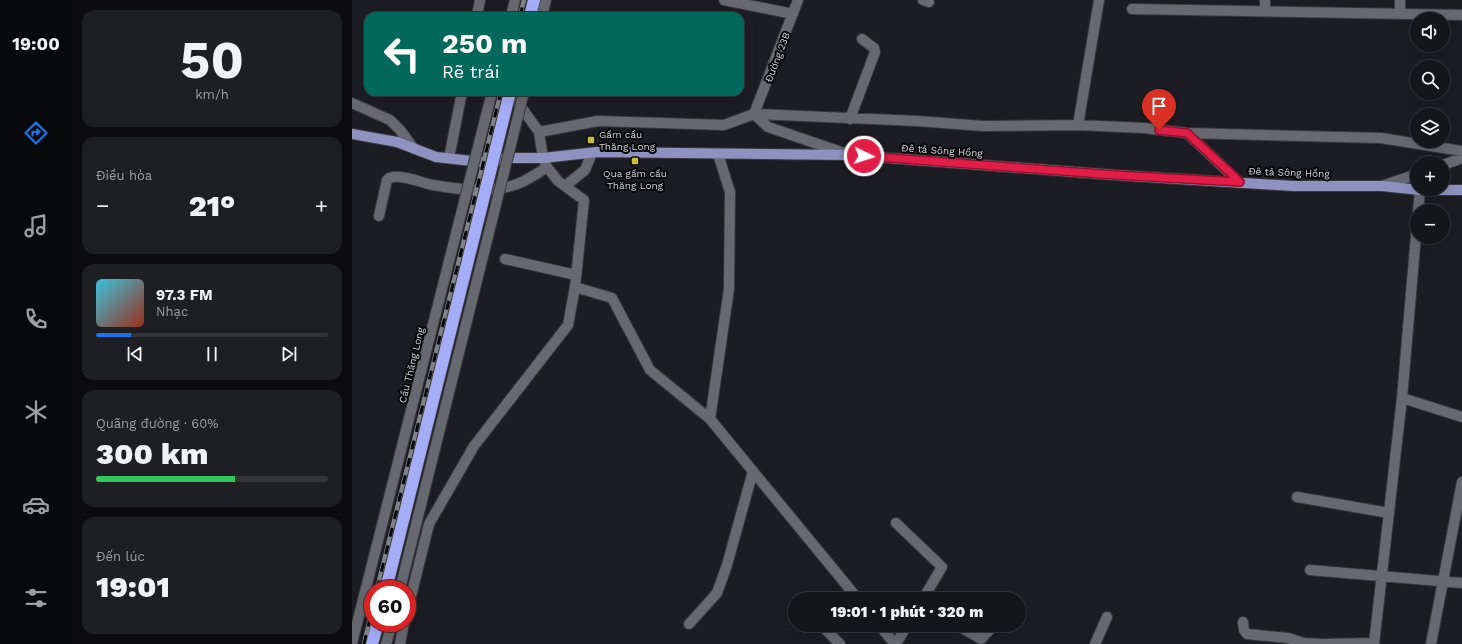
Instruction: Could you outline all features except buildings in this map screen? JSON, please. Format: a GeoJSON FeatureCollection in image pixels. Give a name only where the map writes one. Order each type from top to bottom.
{"type":"FeatureCollection","features":[{"type":"Feature","properties":{"kind":"highway"},"geometry":{"type":"LineString","coordinates":[[531,12],[534,0]]}},
{"type":"Feature","properties":{"kind":"highway"},"geometry":{"type":"LineString","coordinates":[[388,580],[509,96]]}},
{"type":"Feature","properties":{"kind":"highway"},"geometry":{"type":"LineString","coordinates":[[372,644],[375,632]]}},
{"type":"Feature","properties":{"kind":"main road","name":"Đê tả Sông Hồng"},"geometry":{"type":"LineString","coordinates":[[352,134],[397,142],[436,157],[490,163],[505,158],[545,163],[592,153],[848,155],[1115,175],[1293,186],[1382,186],[1410,189]]}},
{"type":"Feature","properties":{"kind":"main road","name":"Đê tả Sông Hồng"},"geometry":{"type":"LineString","coordinates":[[1450,190],[1462,190]]}},
{"type":"Feature","properties":{"kind":"street"},"geometry":{"type":"LineString","coordinates":[[478,12],[480,0]]}},
{"type":"Feature","properties":{"kind":"street"},"geometry":{"type":"LineString","coordinates":[[512,12],[515,0]]}},
{"type":"Feature","properties":{"kind":"street"},"geometry":{"type":"LineString","coordinates":[[536,12],[539,0]]}},
{"type":"Feature","properties":{"kind":"street"},"geometry":{"type":"LineString","coordinates":[[543,12],[546,0]]}},
{"type":"Feature","properties":{"kind":"street"},"geometry":{"type":"LineString","coordinates":[[724,0],[793,14]]}},
{"type":"Feature","properties":{"kind":"street","name":"Đường 23B"},"geometry":{"type":"LineString","coordinates":[[754,114],[798,0]]}},
{"type":"Feature","properties":{"kind":"street"},"geometry":{"type":"LineString","coordinates":[[1078,125],[1099,0]]}},
{"type":"Feature","properties":{"kind":"street"},"geometry":{"type":"LineString","coordinates":[[1265,0],[1265,11]]}},
{"type":"Feature","properties":{"kind":"street"},"geometry":{"type":"LineString","coordinates":[[1400,0],[1400,14]]}},
{"type":"Feature","properties":{"kind":"street"},"geometry":{"type":"LineString","coordinates":[[1132,9],[1462,15]]}},
{"type":"Feature","properties":{"kind":"street"},"geometry":{"type":"LineString","coordinates":[[850,119],[875,52],[874,48],[862,40]]}},
{"type":"Feature","properties":{"kind":"street"},"geometry":{"type":"LineString","coordinates":[[449,158],[461,96]]}},
{"type":"Feature","properties":{"kind":"street","name":"Cầu Thăng Long"},"geometry":{"type":"LineString","coordinates":[[352,643],[491,96]]}},
{"type":"Feature","properties":{"kind":"street"},"geometry":{"type":"LineString","coordinates":[[415,580],[429,524],[474,446],[568,325],[575,287],[584,200],[558,181],[545,163],[539,132],[516,100],[516,96]]}},
{"type":"Feature","properties":{"kind":"street"},"geometry":{"type":"LineString","coordinates":[[402,580],[523,96]]}},
{"type":"Feature","properties":{"kind":"street"},"geometry":{"type":"LineString","coordinates":[[352,103],[390,120],[414,148]]}},
{"type":"Feature","properties":{"kind":"street"},"geometry":{"type":"LineString","coordinates":[[754,114],[768,127],[848,155]]}},
{"type":"Feature","properties":{"kind":"street"},"geometry":{"type":"LineString","coordinates":[[539,132],[598,121],[724,125],[754,114],[918,121],[983,126],[1078,125],[1144,128],[1187,133],[1381,138],[1462,151]]}},
{"type":"Feature","properties":{"kind":"street"},"geometry":{"type":"LineString","coordinates":[[1187,133],[1240,182]]}},
{"type":"Feature","properties":{"kind":"street"},"geometry":{"type":"LineString","coordinates":[[565,186],[585,170],[592,153]]}},
{"type":"Feature","properties":{"kind":"street"},"geometry":{"type":"LineString","coordinates":[[710,419],[730,289],[730,192],[718,154]]}},
{"type":"Feature","properties":{"kind":"street"},"geometry":{"type":"LineString","coordinates":[[1450,162],[1462,158]]}},
{"type":"Feature","properties":{"kind":"street"},"geometry":{"type":"LineString","coordinates":[[379,216],[387,180],[390,176],[396,176],[434,185],[486,190],[499,189],[523,182],[545,163]]}},
{"type":"Feature","properties":{"kind":"street"},"geometry":{"type":"LineString","coordinates":[[1382,186],[1410,176]]}},
{"type":"Feature","properties":{"kind":"street"},"geometry":{"type":"LineString","coordinates":[[1243,622],[1246,634],[1288,638],[1304,643],[1374,644],[1402,398],[1415,244]]}},
{"type":"Feature","properties":{"kind":"street"},"geometry":{"type":"LineString","coordinates":[[505,259],[576,275]]}},
{"type":"Feature","properties":{"kind":"street"},"geometry":{"type":"LineString","coordinates":[[575,287],[612,298],[650,370],[710,419],[852,592]]}},
{"type":"Feature","properties":{"kind":"street"},"geometry":{"type":"LineString","coordinates":[[1402,398],[1462,417]]}},
{"type":"Feature","properties":{"kind":"street"},"geometry":{"type":"LineString","coordinates":[[689,624],[717,593],[727,565],[753,471]]}},
{"type":"Feature","properties":{"kind":"street"},"geometry":{"type":"LineString","coordinates":[[1431,644],[1462,482]]}},
{"type":"Feature","properties":{"kind":"street"},"geometry":{"type":"LineString","coordinates":[[1297,497],[1389,513]]}},
{"type":"Feature","properties":{"kind":"street"},"geometry":{"type":"LineString","coordinates":[[896,523],[942,567],[926,592]]}},
{"type":"Feature","properties":{"kind":"street"},"geometry":{"type":"LineString","coordinates":[[1310,570],[1462,583]]}},
{"type":"Feature","properties":{"kind":"street"},"geometry":{"type":"LineString","coordinates":[[1095,644],[1107,618]]}},
{"type":"Feature","properties":{"kind":"street"},"geometry":{"type":"LineString","coordinates":[[386,644],[389,632]]}},
{"type":"Feature","properties":{"kind":"street"},"geometry":{"type":"LineString","coordinates":[[400,644],[402,632]]}},
{"type":"Feature","properties":{"kind":"street"},"geometry":{"type":"LineString","coordinates":[[828,632],[840,644]]}},
{"type":"Feature","properties":{"kind":"street"},"geometry":{"type":"LineString","coordinates":[[885,632],[896,644],[903,632]]}},
{"type":"Feature","properties":{"kind":"street"},"geometry":{"type":"LineString","coordinates":[[968,632],[981,640],[988,632]]}},
{"type":"Feature","properties":{"kind":"railway"},"geometry":{"type":"LineString","coordinates":[[521,12],[524,0]]}},
{"type":"Feature","properties":{"kind":"railway"},"geometry":{"type":"LineString","coordinates":[[379,580],[500,96]]}},
{"type":"Feature","properties":{"kind":"railway"},"geometry":{"type":"LineString","coordinates":[[364,644],[367,632]]}},
{"type":"Feature","properties":{"kind":"place","name":"Gầm cầu Thăng Long"},"geometry":{"type":"Point","coordinates":[591,140]}},
{"type":"Feature","properties":{"kind":"place","name":"Qua gầm cầu Thăng Long"},"geometry":{"type":"Point","coordinates":[635,161]}},
{"type":"Feature","properties":{"kind":"route"},"geometry":{"type":"LineString","coordinates":[[864,156],[1115,175],[1240,182],[1187,133],[1159,130]]}}]}
